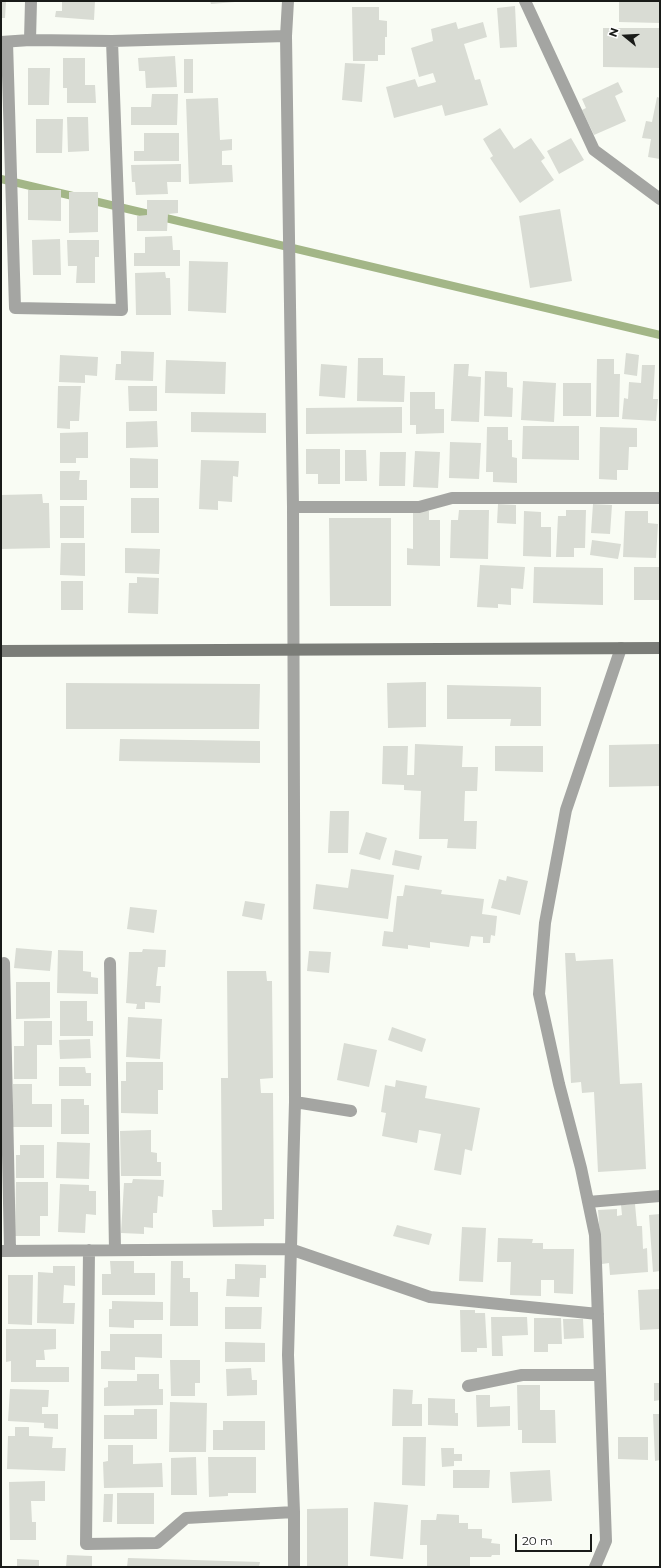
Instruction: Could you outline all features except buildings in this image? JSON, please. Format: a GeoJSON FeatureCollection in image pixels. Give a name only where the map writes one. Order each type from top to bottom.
{"type":"FeatureCollection","features":[{"type":"Feature","properties":{"kind":"street"},"geometry":{"type":"LineString","coordinates":[[30,40],[31,1]]}},
{"type":"Feature","properties":{"kind":"street"},"geometry":{"type":"LineString","coordinates":[[288,1],[286,36],[293,508],[294,1102],[288,1355],[294,1512],[294,1567]]}},
{"type":"Feature","properties":{"kind":"street"},"geometry":{"type":"LineString","coordinates":[[525,1],[594,150],[660,199]]}},
{"type":"Feature","properties":{"kind":"street"},"geometry":{"type":"LineString","coordinates":[[112,41],[122,310],[15,308],[4,42],[30,40],[112,41],[286,36]]}},
{"type":"Feature","properties":{"kind":"street"},"geometry":{"type":"LineString","coordinates":[[293,508],[419,507],[452,498],[660,498]]}},
{"type":"Feature","properties":{"kind":"street"},"geometry":{"type":"LineString","coordinates":[[1,651],[658,647]]}},
{"type":"Feature","properties":{"kind":"street"},"geometry":{"type":"LineString","coordinates":[[595,1567],[606,1541],[595,1235],[581,1168],[559,1084],[539,994],[545,923],[566,810],[620,648]]}},
{"type":"Feature","properties":{"kind":"street"},"geometry":{"type":"LineString","coordinates":[[4,963],[6,1251],[290,1249],[430,1297],[598,1314]]}},
{"type":"Feature","properties":{"kind":"street"},"geometry":{"type":"LineString","coordinates":[[110,963],[115,1250]]}},
{"type":"Feature","properties":{"kind":"street"},"geometry":{"type":"LineString","coordinates":[[294,1102],[351,1111]]}},
{"type":"Feature","properties":{"kind":"street"},"geometry":{"type":"LineString","coordinates":[[588,1202],[660,1196]]}},
{"type":"Feature","properties":{"kind":"street"},"geometry":{"type":"LineString","coordinates":[[89,1250],[86,1544],[157,1543],[186,1518],[294,1512]]}},
{"type":"Feature","properties":{"kind":"street"},"geometry":{"type":"LineString","coordinates":[[468,1386],[522,1375],[600,1375]]}},
{"type":"Feature","properties":{"kind":"waterway"},"geometry":{"type":"LineString","coordinates":[[1,179],[660,335]]}}]}
